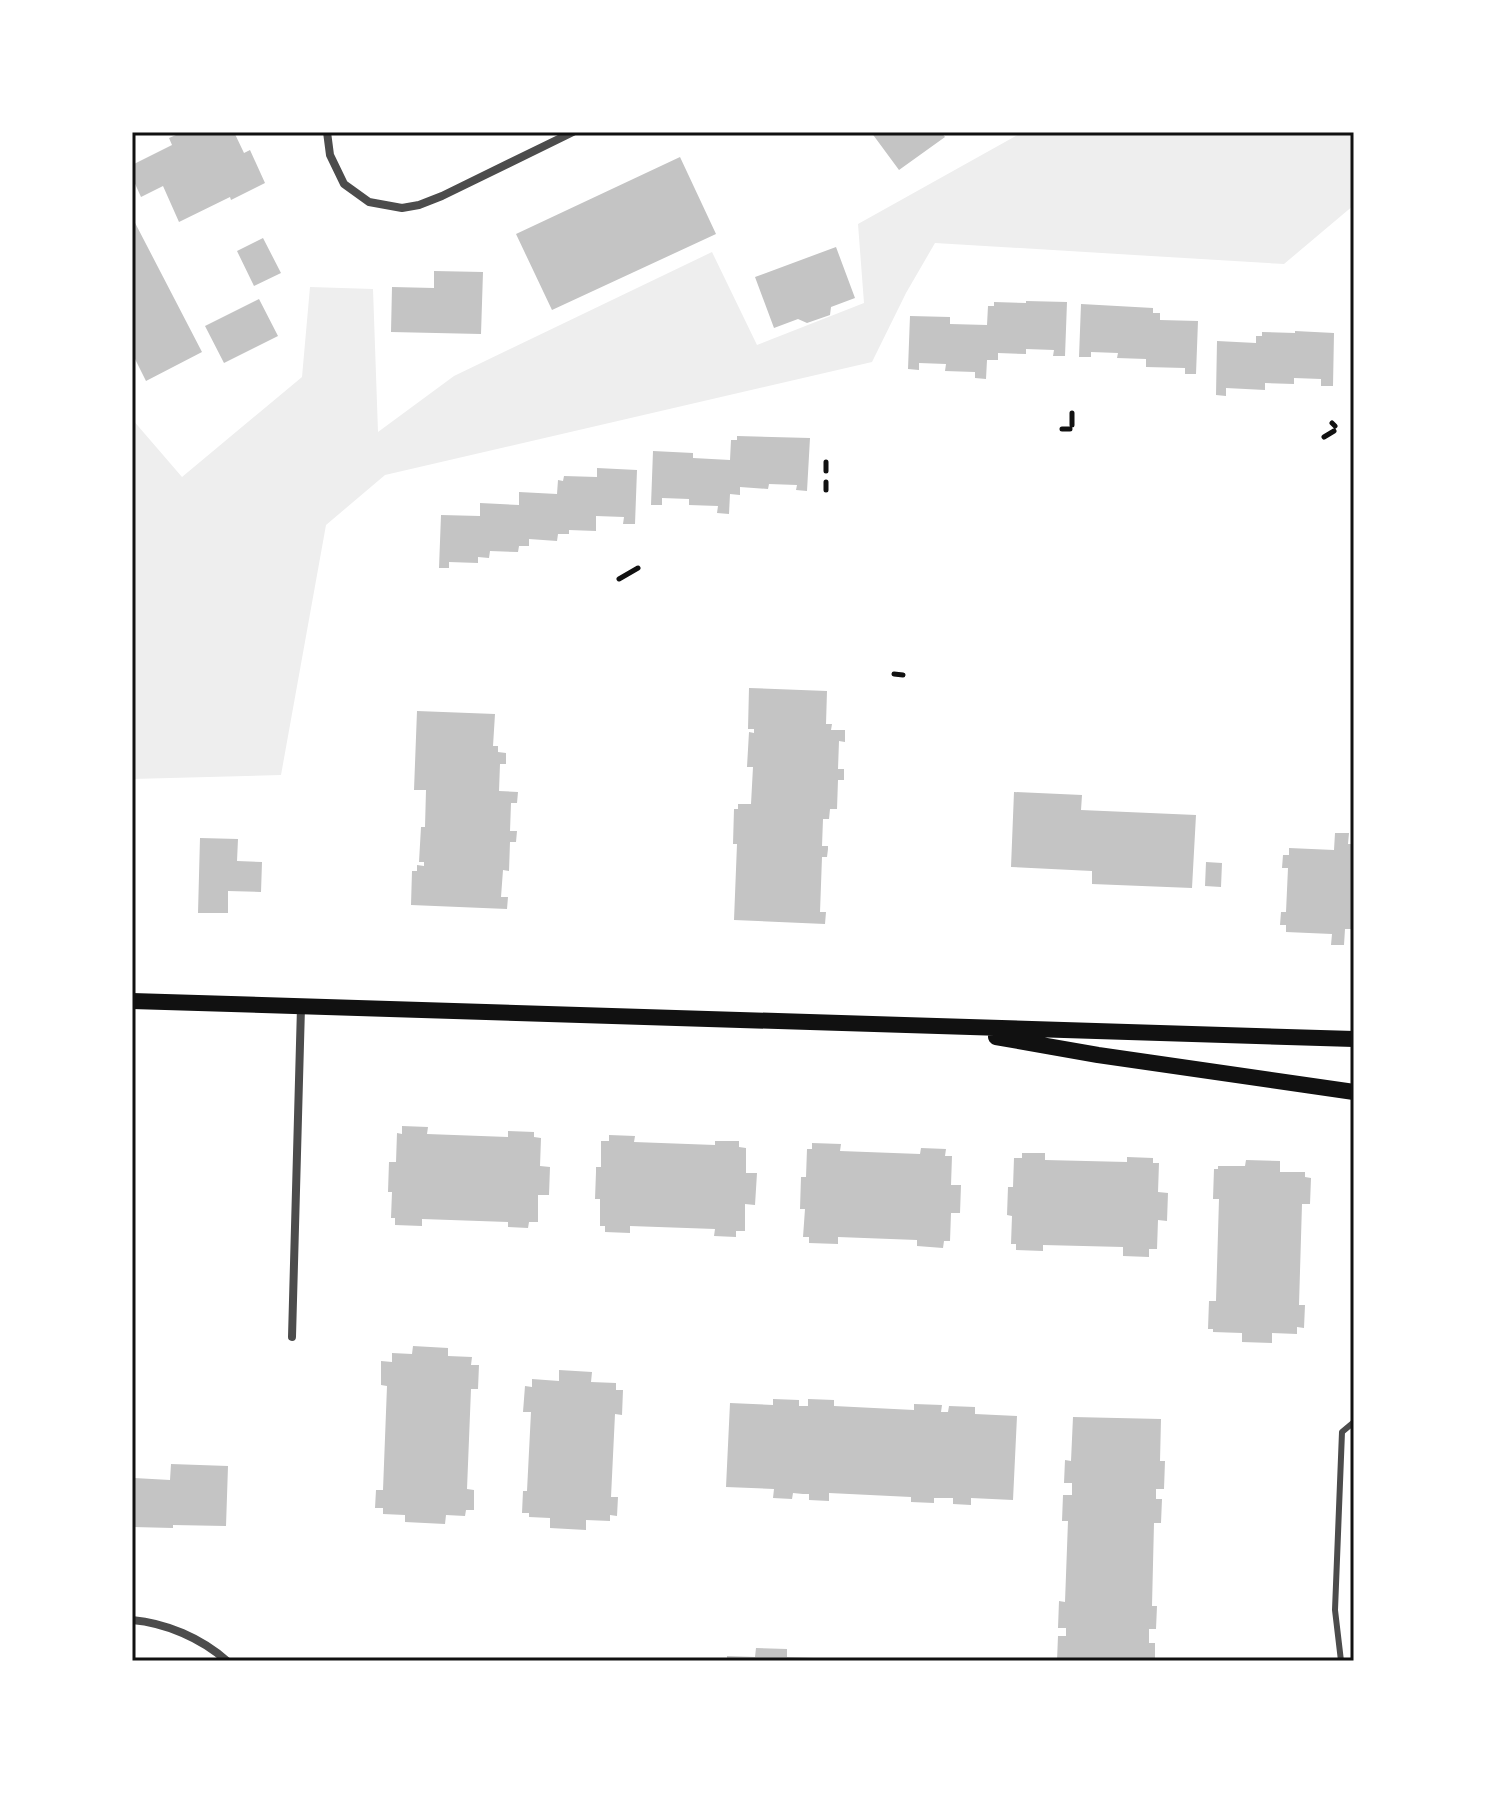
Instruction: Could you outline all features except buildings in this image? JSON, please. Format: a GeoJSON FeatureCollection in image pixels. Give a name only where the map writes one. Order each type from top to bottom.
{"type":"FeatureCollection","features":[{"type":"Feature","properties":{"kind":"main road"},"geometry":{"type":"LineString","coordinates":[[132,1001],[1354,1039]]}},
{"type":"Feature","properties":{"kind":"main road"},"geometry":{"type":"LineString","coordinates":[[943,1027],[1098,1055],[1354,1092]]}},
{"type":"Feature","properties":{"kind":"street"},"geometry":{"type":"LineString","coordinates":[[327,132],[330,155],[344,184],[369,202],[402,208],[442,196],[573,132]]}},
{"type":"Feature","properties":{"kind":"street"},"geometry":{"type":"LineString","coordinates":[[292,1337],[301,1007]]}},
{"type":"Feature","properties":{"kind":"street"},"geometry":{"type":"LineString","coordinates":[[132,1620],[156,1623],[175,1630],[227,1661]]}},
{"type":"Feature","properties":{"kind":"lane"},"geometry":{"type":"LineString","coordinates":[[1341,1661],[1335,1610],[1342,1432],[1354,1422]]}},
{"type":"Feature","properties":{"kind":"path"},"geometry":{"type":"LineString","coordinates":[[1062,429],[1071,427],[1072,413]]}},
{"type":"Feature","properties":{"kind":"path"},"geometry":{"type":"LineString","coordinates":[[1324,437],[1334,427]]}},
{"type":"Feature","properties":{"kind":"path"},"geometry":{"type":"LineString","coordinates":[[826,462],[826,471]]}},
{"type":"Feature","properties":{"kind":"path"},"geometry":{"type":"LineString","coordinates":[[826,482],[826,490]]}},
{"type":"Feature","properties":{"kind":"path"},"geometry":{"type":"LineString","coordinates":[[619,579],[638,568]]}},
{"type":"Feature","properties":{"kind":"path"},"geometry":{"type":"LineString","coordinates":[[894,674],[903,675]]}},
{"type":"Feature","properties":{"kind":"shaded area"},"geometry":{"type":"Polygon","coordinates":[[[1023,132],[1354,132],[1354,205],[1284,264],[935,243],[872,362],[385,475],[326,525],[281,775],[132,779],[132,419],[182,477],[302,377],[310,287],[373,289],[378,432],[454,376],[712,252],[757,345],[864,303],[858,224],[1023,132]]]}}]}
